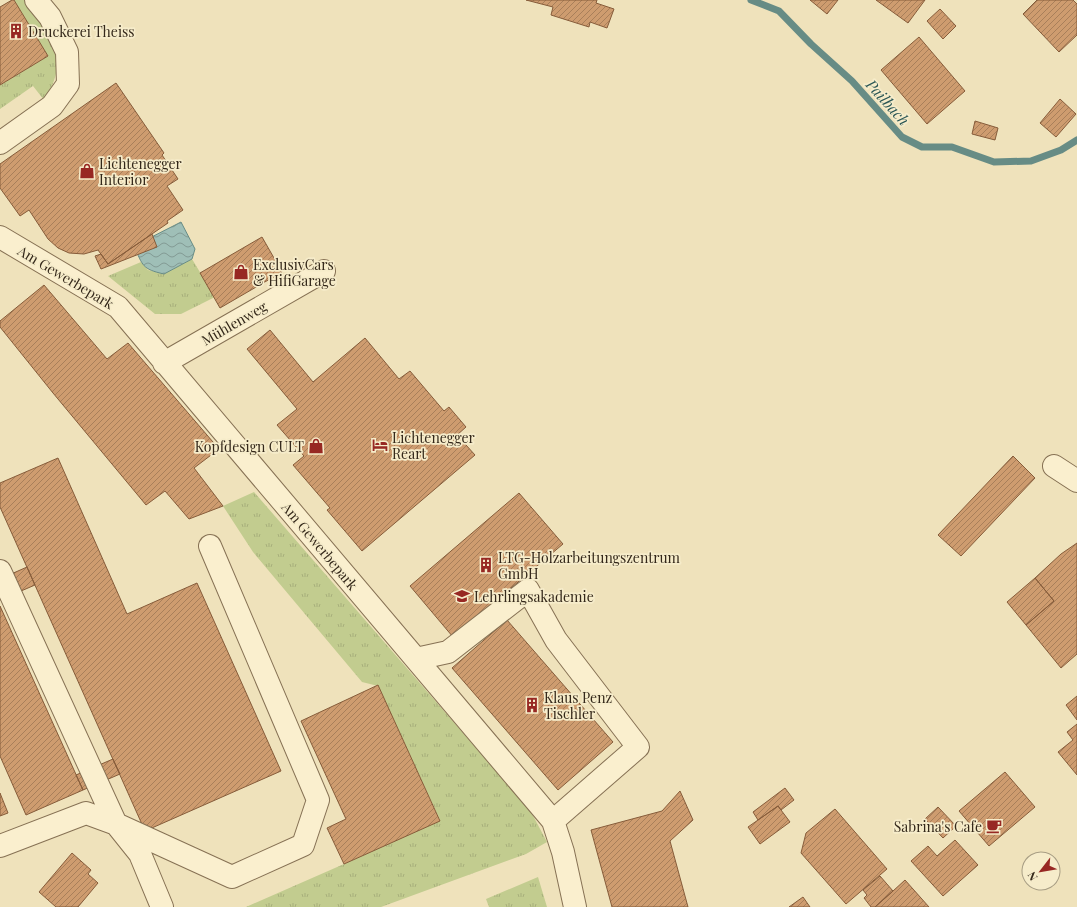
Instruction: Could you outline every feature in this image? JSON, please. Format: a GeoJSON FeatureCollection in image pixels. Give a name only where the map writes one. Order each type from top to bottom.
{"type":"FeatureCollection","features":[{"type":"Feature","properties":{"kind":"street"},"geometry":{"type":"LineString","coordinates":[[0,143],[52,106],[68,84],[67,52],[50,17],[36,0]]}},
{"type":"Feature","properties":{"kind":"street","name":"Am Gewerbepark"},"geometry":{"type":"LineString","coordinates":[[0,238],[118,307],[553,821],[563,852],[575,907]]}},
{"type":"Feature","properties":{"kind":"street","name":"Mühlenweg"},"geometry":{"type":"LineString","coordinates":[[164,363],[324,271]]}},
{"type":"Feature","properties":{"kind":"street"},"geometry":{"type":"LineString","coordinates":[[1054,466],[1077,480]]}},
{"type":"Feature","properties":{"kind":"street"},"geometry":{"type":"LineString","coordinates":[[0,846],[86,813],[116,824],[232,877],[303,845],[318,800],[210,546]]}},
{"type":"Feature","properties":{"kind":"street"},"geometry":{"type":"LineString","coordinates":[[0,571],[116,824],[140,854],[162,907]]}},
{"type":"Feature","properties":{"kind":"street"},"geometry":{"type":"LineString","coordinates":[[416,659],[448,652],[528,590],[556,640],[638,747],[553,821]]}},
{"type":"Feature","properties":{"kind":"green space"},"geometry":{"type":"Polygon","coordinates":[[[14,0],[26,0],[44,25],[55,46],[58,65],[53,84],[44,100],[33,86],[0,109],[0,85],[48,56],[14,0]]]}},
{"type":"Feature","properties":{"kind":"green space"},"geometry":{"type":"Polygon","coordinates":[[[192,259],[215,297],[181,314],[155,314],[108,276],[141,262],[148,270],[164,274],[192,259]]]}},
{"type":"Feature","properties":{"kind":"green space"},"geometry":{"type":"Polygon","coordinates":[[[254,492],[530,810],[547,842],[526,854],[381,907],[246,907],[440,820],[378,686],[362,682],[253,552],[223,506],[254,492]]]}},
{"type":"Feature","properties":{"kind":"green space"},"geometry":{"type":"Polygon","coordinates":[[[538,877],[547,907],[489,907],[486,899],[538,877]]]}},
{"type":"Feature","properties":{"kind":"water"},"geometry":{"type":"Polygon","coordinates":[[[181,222],[195,249],[192,259],[164,274],[144,266],[134,246],[181,222]]]}},
{"type":"Feature","properties":{"kind":"building","name":"Druckerei Theiss"},"geometry":{"type":"Polygon","coordinates":[[[14,0],[48,56],[0,85],[0,7],[14,0]]]}},
{"type":"Feature","properties":{"kind":"building"},"geometry":{"type":"Polygon","coordinates":[[[526,0],[597,0],[596,3],[614,9],[607,28],[590,22],[589,27],[551,15],[553,7],[526,0]]]}},
{"type":"Feature","properties":{"kind":"building"},"geometry":{"type":"Polygon","coordinates":[[[810,0],[838,0],[827,14],[810,0]]]}},
{"type":"Feature","properties":{"kind":"building"},"geometry":{"type":"Polygon","coordinates":[[[876,0],[925,0],[908,23],[876,0]]]}},
{"type":"Feature","properties":{"kind":"building"},"geometry":{"type":"Polygon","coordinates":[[[1037,0],[1073,0],[1077,4],[1077,35],[1059,52],[1023,14],[1037,0]]]}},
{"type":"Feature","properties":{"kind":"building"},"geometry":{"type":"Polygon","coordinates":[[[940,9],[956,26],[943,39],[927,21],[940,9]]]}},
{"type":"Feature","properties":{"kind":"building"},"geometry":{"type":"Polygon","coordinates":[[[919,37],[965,91],[927,124],[881,70],[919,37]]]}},
{"type":"Feature","properties":{"kind":"building","name":"Lichtenegger Interior"},"geometry":{"type":"Polygon","coordinates":[[[116,83],[164,153],[162,155],[178,179],[167,186],[183,210],[167,221],[168,223],[108,264],[98,250],[84,254],[69,253],[58,248],[48,239],[29,210],[20,216],[0,188],[0,164],[116,83]]]}},
{"type":"Feature","properties":{"kind":"building"},"geometry":{"type":"Polygon","coordinates":[[[1060,99],[1076,114],[1056,137],[1040,123],[1060,99]]]}},
{"type":"Feature","properties":{"kind":"building"},"geometry":{"type":"Polygon","coordinates":[[[975,121],[998,128],[995,140],[972,134],[975,121]]]}},
{"type":"Feature","properties":{"kind":"building"},"geometry":{"type":"Polygon","coordinates":[[[152,234],[157,247],[101,269],[95,256],[101,254],[108,264],[152,234]]]}},
{"type":"Feature","properties":{"kind":"building","name":"ExclusivCars & HifiGarage"},"geometry":{"type":"Polygon","coordinates":[[[262,237],[282,272],[220,308],[200,273],[262,237]]]}},
{"type":"Feature","properties":{"kind":"building"},"geometry":{"type":"Polygon","coordinates":[[[44,285],[107,359],[128,343],[219,449],[194,468],[223,506],[189,519],[165,491],[146,505],[53,393],[0,327],[0,321],[44,285]]]}},
{"type":"Feature","properties":{"kind":"building","name":"Lichtenegger Reart"},"geometry":{"type":"Polygon","coordinates":[[[270,330],[313,382],[365,338],[399,379],[410,371],[444,411],[449,407],[466,427],[457,435],[475,455],[362,551],[327,510],[330,508],[293,465],[304,456],[277,425],[297,409],[247,349],[270,330]]]}},
{"type":"Feature","properties":{"kind":"building"},"geometry":{"type":"Polygon","coordinates":[[[1013,456],[1035,478],[961,556],[938,535],[1013,456]]]}},
{"type":"Feature","properties":{"kind":"building"},"geometry":{"type":"Polygon","coordinates":[[[58,458],[127,614],[197,583],[281,771],[145,831],[0,507],[0,483],[58,458]]]}},
{"type":"Feature","properties":{"kind":"building","name":"LTG-Holzarbeitungszentrum GmbH"},"geometry":{"type":"Polygon","coordinates":[[[519,493],[563,544],[453,637],[410,586],[519,493]]]}},
{"type":"Feature","properties":{"kind":"building"},"geometry":{"type":"Polygon","coordinates":[[[1077,543],[1077,654],[1061,668],[1026,625],[1054,601],[1035,578],[1061,554],[1077,543]]]}},
{"type":"Feature","properties":{"kind":"building"},"geometry":{"type":"Polygon","coordinates":[[[27,567],[35,585],[0,600],[0,579],[27,567]]]}},
{"type":"Feature","properties":{"kind":"building"},"geometry":{"type":"Polygon","coordinates":[[[1035,578],[1054,601],[1026,625],[1007,602],[1035,578]]]}},
{"type":"Feature","properties":{"kind":"building"},"geometry":{"type":"Polygon","coordinates":[[[0,606],[83,790],[26,815],[0,756],[0,606]]]}},
{"type":"Feature","properties":{"kind":"building","name":"Klaus Penz Tischler"},"geometry":{"type":"Polygon","coordinates":[[[507,620],[613,742],[558,790],[452,668],[507,620]]]}},
{"type":"Feature","properties":{"kind":"building"},"geometry":{"type":"Polygon","coordinates":[[[378,685],[440,821],[344,864],[327,828],[346,819],[301,721],[378,685]]]}},
{"type":"Feature","properties":{"kind":"building"},"geometry":{"type":"Polygon","coordinates":[[[1077,696],[1077,720],[1066,705],[1077,696]]]}},
{"type":"Feature","properties":{"kind":"building"},"geometry":{"type":"Polygon","coordinates":[[[1077,724],[1077,775],[1058,752],[1073,740],[1067,732],[1077,724]]]}},
{"type":"Feature","properties":{"kind":"building"},"geometry":{"type":"Polygon","coordinates":[[[113,759],[120,774],[83,790],[76,775],[113,759]]]}},
{"type":"Feature","properties":{"kind":"building"},"geometry":{"type":"Polygon","coordinates":[[[1005,772],[1035,807],[989,846],[959,811],[1005,772]]]}},
{"type":"Feature","properties":{"kind":"building"},"geometry":{"type":"Polygon","coordinates":[[[785,788],[794,800],[781,810],[778,806],[758,820],[753,812],[785,788]]]}},
{"type":"Feature","properties":{"kind":"building"},"geometry":{"type":"Polygon","coordinates":[[[680,791],[693,820],[670,841],[688,907],[612,907],[591,830],[662,811],[680,791]]]}},
{"type":"Feature","properties":{"kind":"building"},"geometry":{"type":"Polygon","coordinates":[[[0,793],[8,813],[0,816],[0,793]]]}},
{"type":"Feature","properties":{"kind":"building"},"geometry":{"type":"Polygon","coordinates":[[[778,806],[790,822],[760,844],[748,827],[778,806]]]}},
{"type":"Feature","properties":{"kind":"building"},"geometry":{"type":"Polygon","coordinates":[[[938,807],[956,826],[943,838],[925,819],[938,807]]]}},
{"type":"Feature","properties":{"kind":"building"},"geometry":{"type":"Polygon","coordinates":[[[835,809],[887,869],[846,904],[801,853],[806,833],[835,809]]]}},
{"type":"Feature","properties":{"kind":"building"},"geometry":{"type":"Polygon","coordinates":[[[955,840],[978,865],[943,896],[911,861],[928,846],[937,856],[955,840]]]}},
{"type":"Feature","properties":{"kind":"building"},"geometry":{"type":"Polygon","coordinates":[[[72,853],[91,870],[88,874],[98,883],[78,907],[56,907],[39,892],[72,853]]]}},
{"type":"Feature","properties":{"kind":"building"},"geometry":{"type":"Polygon","coordinates":[[[880,876],[893,891],[875,907],[871,907],[864,898],[867,895],[863,890],[880,876]]]}},
{"type":"Feature","properties":{"kind":"building"},"geometry":{"type":"Polygon","coordinates":[[[905,880],[929,907],[875,907],[893,891],[905,880]]]}},
{"type":"Feature","properties":{"kind":"building"},"geometry":{"type":"Polygon","coordinates":[[[803,897],[810,907],[789,907],[803,897]]]}},
{"type":"Feature","properties":{"kind":"waterway","name":"Pailbach"},"geometry":{"type":"LineString","coordinates":[[751,0],[779,11],[811,44],[852,81],[902,137],[922,147],[952,147],[994,162],[1031,161],[1061,150],[1077,140]]}},
{"type":"Feature","properties":{"kind":"place","name":"Druckerei Theiss"},"geometry":{"type":"Point","coordinates":[16,31]}},
{"type":"Feature","properties":{"kind":"place","name":"Lichtenegger Interior"},"geometry":{"type":"Point","coordinates":[87,171]}},
{"type":"Feature","properties":{"kind":"place","name":"ExclusivCars & HifiGarage"},"geometry":{"type":"Point","coordinates":[241,272]}},
{"type":"Feature","properties":{"kind":"place","name":"Lichtenegger Reart"},"geometry":{"type":"Point","coordinates":[380,445]}},
{"type":"Feature","properties":{"kind":"place","name":"Kopfdesign CULT"},"geometry":{"type":"Point","coordinates":[316,446]}},
{"type":"Feature","properties":{"kind":"place","name":"LTG-Holzarbeitungszentrum GmbH"},"geometry":{"type":"Point","coordinates":[486,565]}},
{"type":"Feature","properties":{"kind":"place","name":"Lehrlingsakademie"},"geometry":{"type":"Point","coordinates":[462,596]}},
{"type":"Feature","properties":{"kind":"place","name":"Klaus Penz Tischler"},"geometry":{"type":"Point","coordinates":[532,705]}},
{"type":"Feature","properties":{"kind":"place","name":"Sabrina's Cafe"},"geometry":{"type":"Point","coordinates":[994,826]}}]}
